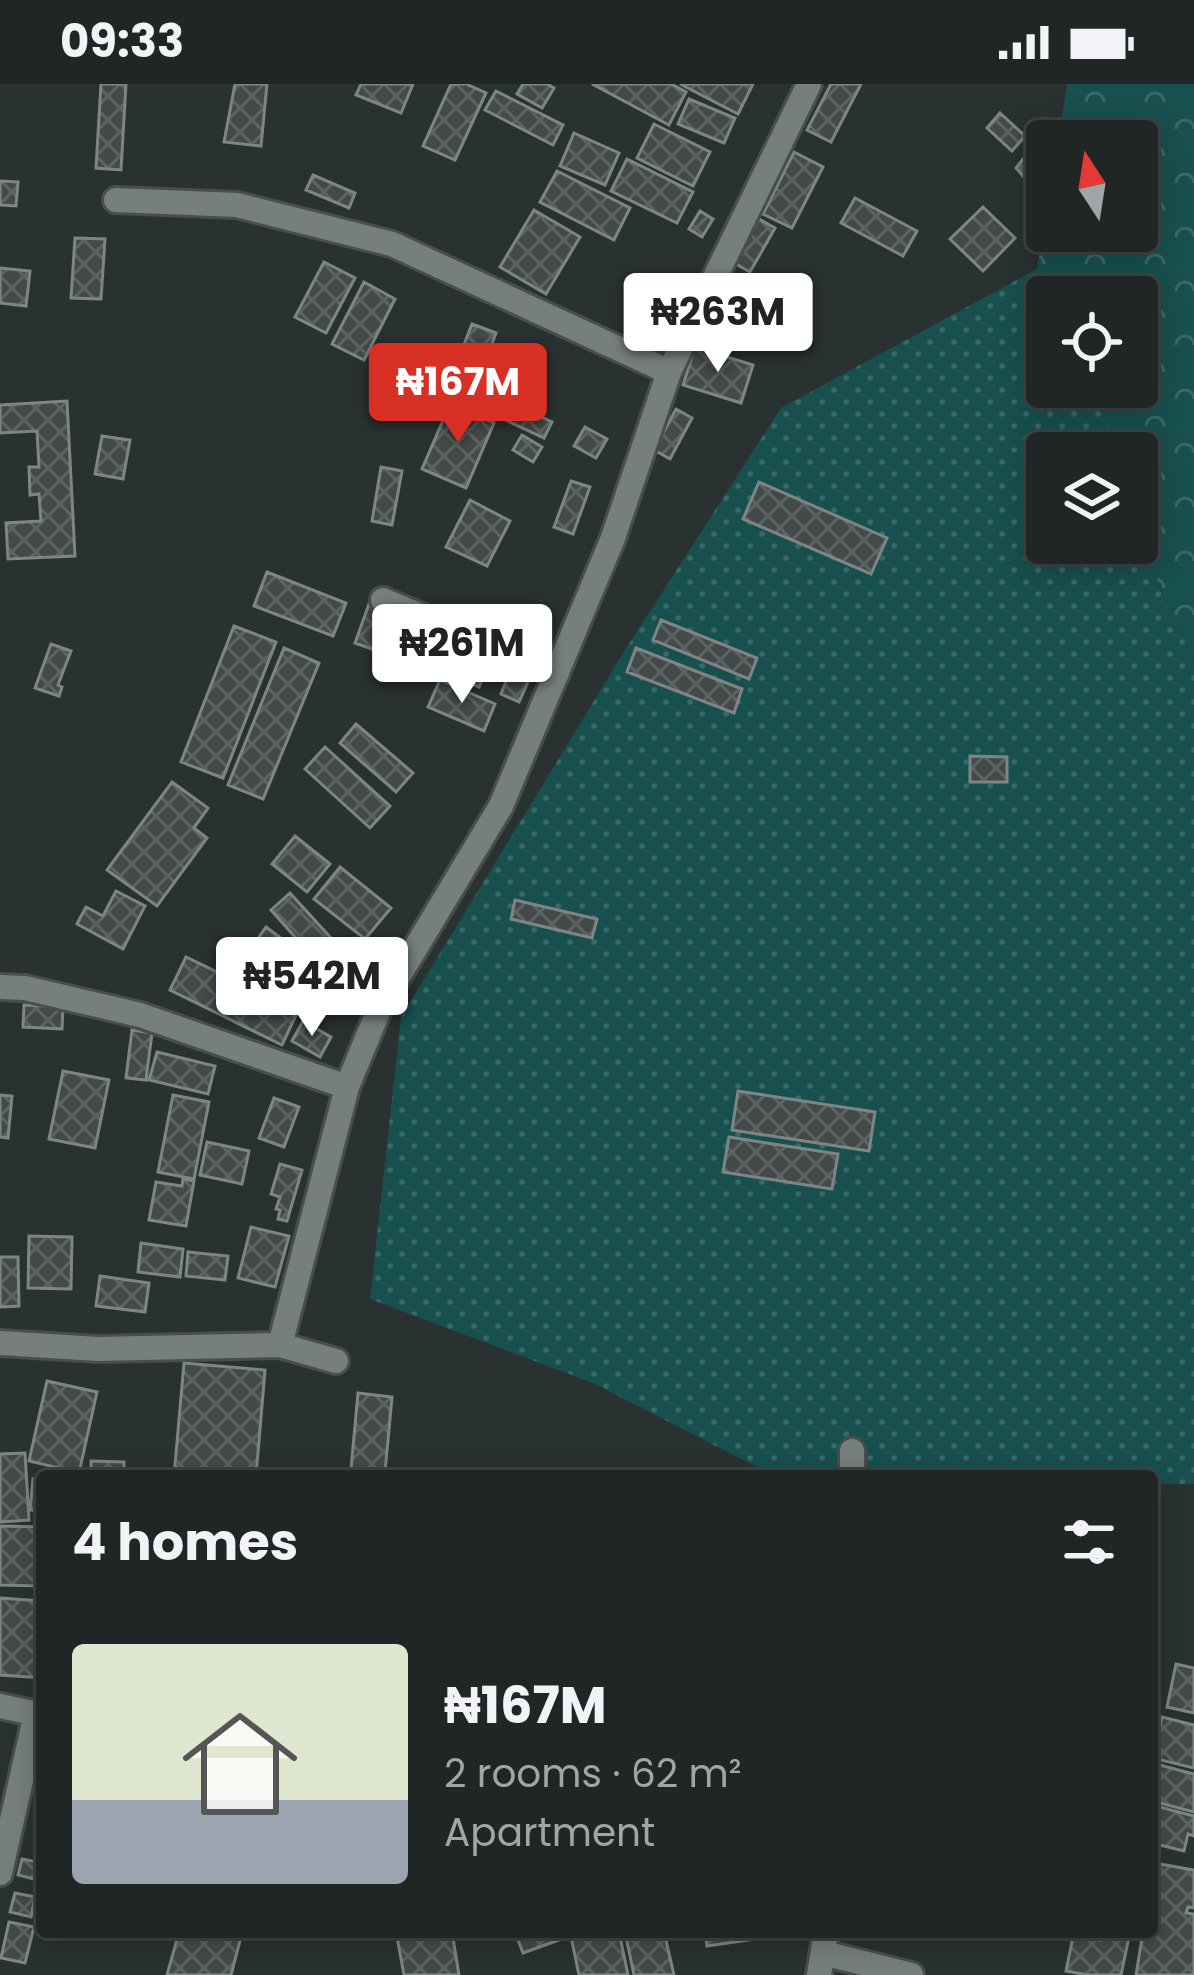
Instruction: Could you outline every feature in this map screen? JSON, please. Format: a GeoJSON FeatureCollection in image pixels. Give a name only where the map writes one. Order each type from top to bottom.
{"type":"FeatureCollection","features":[{"type":"Feature","properties":{"kind":"street"},"geometry":{"type":"LineString","coordinates":[[280,1345],[346,1088],[380,1006],[501,806],[613,538],[669,372],[809,84]]}},
{"type":"Feature","properties":{"kind":"street"},"geometry":{"type":"LineString","coordinates":[[116,200],[237,205],[392,244],[669,372]]}},
{"type":"Feature","properties":{"kind":"street"},"geometry":{"type":"LineString","coordinates":[[383,600],[557,673]]}},
{"type":"Feature","properties":{"kind":"street"},"geometry":{"type":"LineString","coordinates":[[0,987],[25,988],[140,1015],[346,1088]]}},
{"type":"Feature","properties":{"kind":"street"},"geometry":{"type":"LineString","coordinates":[[0,1343],[98,1349],[280,1345],[336,1360]]}},
{"type":"Feature","properties":{"kind":"street"},"geometry":{"type":"LineString","coordinates":[[0,1706],[36,1713]]}},
{"type":"Feature","properties":{"kind":"street"},"geometry":{"type":"LineString","coordinates":[[0,1873],[36,1726]]}},
{"type":"Feature","properties":{"kind":"street"},"geometry":{"type":"LineString","coordinates":[[822,1953],[911,1975]]}},
{"type":"Feature","properties":{"kind":"green space"},"geometry":{"type":"Polygon","coordinates":[[[1067,84],[1194,84],[1194,660],[1152,564],[1158,564],[1158,432],[1110,432],[1102,408],[1158,408],[1158,276],[1040,276],[1037,269],[1040,252],[1158,252],[1158,120],[1061,120],[1067,84]]]}},
{"type":"Feature","properties":{"kind":"green space"},"geometry":{"type":"Polygon","coordinates":[[[1037,269],[1040,276],[1026,276],[1026,408],[1102,408],[1110,432],[1026,432],[1026,564],[1152,564],[1194,660],[1194,1484],[1158,1484],[1158,1470],[762,1470],[593,1383],[370,1299],[401,1017],[625,650],[781,408],[1037,269]]]}},
{"type":"Feature","properties":{"kind":"building"},"geometry":{"type":"Polygon","coordinates":[[[101,84],[126,84],[121,170],[96,168],[101,84]]]}},
{"type":"Feature","properties":{"kind":"building"},"geometry":{"type":"Polygon","coordinates":[[[235,84],[267,84],[261,146],[224,142],[235,84]]]}},
{"type":"Feature","properties":{"kind":"building"},"geometry":{"type":"Polygon","coordinates":[[[361,84],[413,84],[401,113],[356,95],[361,84]]]}},
{"type":"Feature","properties":{"kind":"building"},"geometry":{"type":"Polygon","coordinates":[[[451,84],[466,84],[486,93],[455,160],[423,146],[451,84]]]}},
{"type":"Feature","properties":{"kind":"building"},"geometry":{"type":"Polygon","coordinates":[[[523,84],[554,88],[542,108],[517,94],[523,84]]]}},
{"type":"Feature","properties":{"kind":"building"},"geometry":{"type":"Polygon","coordinates":[[[592,84],[671,84],[686,92],[669,125],[592,84]]]}},
{"type":"Feature","properties":{"kind":"building"},"geometry":{"type":"Polygon","coordinates":[[[680,84],[753,84],[738,114],[680,84]]]}},
{"type":"Feature","properties":{"kind":"building"},"geometry":{"type":"Polygon","coordinates":[[[831,84],[861,84],[831,142],[807,130],[831,84]]]}},
{"type":"Feature","properties":{"kind":"building"},"geometry":{"type":"Polygon","coordinates":[[[496,91],[563,125],[553,145],[485,110],[496,91]]]}},
{"type":"Feature","properties":{"kind":"building"},"geometry":{"type":"Polygon","coordinates":[[[689,99],[735,118],[724,143],[678,124],[689,99]]]}},
{"type":"Feature","properties":{"kind":"building"},"geometry":{"type":"Polygon","coordinates":[[[1000,113],[1025,136],[1012,151],[987,128],[1000,113]]]}},
{"type":"Feature","properties":{"kind":"building"},"geometry":{"type":"Polygon","coordinates":[[[654,124],[710,152],[693,186],[637,158],[654,124]]]}},
{"type":"Feature","properties":{"kind":"building"},"geometry":{"type":"Polygon","coordinates":[[[574,133],[619,153],[605,185],[560,166],[574,133]]]}},
{"type":"Feature","properties":{"kind":"building"},"geometry":{"type":"Polygon","coordinates":[[[794,152],[823,167],[792,228],[763,214],[794,152]]]}},
{"type":"Feature","properties":{"kind":"building"},"geometry":{"type":"Polygon","coordinates":[[[1026,155],[1026,180],[1016,168],[1026,155]]]}},
{"type":"Feature","properties":{"kind":"building"},"geometry":{"type":"Polygon","coordinates":[[[627,159],[693,192],[677,223],[611,191],[627,159]]]}},
{"type":"Feature","properties":{"kind":"building"},"geometry":{"type":"Polygon","coordinates":[[[557,171],[630,208],[614,240],[540,202],[557,171]]]}},
{"type":"Feature","properties":{"kind":"building"},"geometry":{"type":"Polygon","coordinates":[[[313,175],[355,193],[349,208],[306,190],[313,175]]]}},
{"type":"Feature","properties":{"kind":"building"},"geometry":{"type":"Polygon","coordinates":[[[0,181],[18,182],[16,206],[0,205],[0,181]]]}},
{"type":"Feature","properties":{"kind":"building"},"geometry":{"type":"Polygon","coordinates":[[[855,198],[917,231],[903,256],[841,223],[855,198]]]}},
{"type":"Feature","properties":{"kind":"building"},"geometry":{"type":"Polygon","coordinates":[[[983,207],[1015,238],[983,271],[950,239],[983,207]]]}},
{"type":"Feature","properties":{"kind":"building"},"geometry":{"type":"Polygon","coordinates":[[[534,210],[580,237],[546,294],[500,267],[534,210]]]}},
{"type":"Feature","properties":{"kind":"building"},"geometry":{"type":"Polygon","coordinates":[[[700,211],[713,219],[702,237],[689,229],[700,211]]]}},
{"type":"Feature","properties":{"kind":"building"},"geometry":{"type":"Polygon","coordinates":[[[759,219],[775,228],[750,272],[734,263],[759,219]]]}},
{"type":"Feature","properties":{"kind":"building"},"geometry":{"type":"Polygon","coordinates":[[[75,238],[105,239],[101,299],[71,298],[75,238]]]}},
{"type":"Feature","properties":{"kind":"building"},"geometry":{"type":"Polygon","coordinates":[[[324,262],[355,278],[326,333],[295,317],[324,262]]]}},
{"type":"Feature","properties":{"kind":"building"},"geometry":{"type":"Polygon","coordinates":[[[0,268],[30,271],[26,306],[0,303],[0,268]]]}},
{"type":"Feature","properties":{"kind":"building"},"geometry":{"type":"Polygon","coordinates":[[[364,282],[395,299],[364,360],[332,344],[364,282]]]}},
{"type":"Feature","properties":{"kind":"building"},"geometry":{"type":"Polygon","coordinates":[[[472,324],[496,333],[471,400],[446,391],[472,324]]]}},
{"type":"Feature","properties":{"kind":"building"},"geometry":{"type":"Polygon","coordinates":[[[695,347],[753,365],[741,403],[683,385],[695,347]]]}},
{"type":"Feature","properties":{"kind":"building"},"geometry":{"type":"Polygon","coordinates":[[[494,395],[552,422],[544,438],[486,411],[494,395]]]}},
{"type":"Feature","properties":{"kind":"building"},"geometry":{"type":"Polygon","coordinates":[[[67,401],[75,556],[8,559],[6,523],[41,521],[39,494],[30,495],[29,467],[39,467],[37,431],[0,433],[0,405],[67,401]]]}},
{"type":"Feature","properties":{"kind":"building"},"geometry":{"type":"Polygon","coordinates":[[[451,402],[494,423],[466,488],[422,469],[451,402]]]}},
{"type":"Feature","properties":{"kind":"building"},"geometry":{"type":"Polygon","coordinates":[[[676,409],[692,418],[670,459],[654,450],[676,409]]]}},
{"type":"Feature","properties":{"kind":"building"},"geometry":{"type":"Polygon","coordinates":[[[585,427],[607,439],[596,458],[574,446],[585,427]]]}},
{"type":"Feature","properties":{"kind":"building"},"geometry":{"type":"Polygon","coordinates":[[[522,435],[542,447],[533,462],[513,450],[522,435]]]}},
{"type":"Feature","properties":{"kind":"building"},"geometry":{"type":"Polygon","coordinates":[[[102,436],[130,440],[123,479],[95,474],[102,436]]]}},
{"type":"Feature","properties":{"kind":"building"},"geometry":{"type":"Polygon","coordinates":[[[381,467],[402,471],[392,525],[372,521],[381,467]]]}},
{"type":"Feature","properties":{"kind":"building"},"geometry":{"type":"Polygon","coordinates":[[[571,481],[590,487],[573,534],[554,527],[571,481]]]}},
{"type":"Feature","properties":{"kind":"building"},"geometry":{"type":"Polygon","coordinates":[[[759,482],[887,538],[871,574],[743,519],[759,482]]]}},
{"type":"Feature","properties":{"kind":"building"},"geometry":{"type":"Polygon","coordinates":[[[470,500],[510,521],[487,566],[446,547],[470,500]]]}},
{"type":"Feature","properties":{"kind":"building"},"geometry":{"type":"Polygon","coordinates":[[[267,572],[346,603],[333,636],[254,606],[267,572]]]}},
{"type":"Feature","properties":{"kind":"building"},"geometry":{"type":"Polygon","coordinates":[[[369,604],[409,617],[395,657],[355,643],[369,604]]]}},
{"type":"Feature","properties":{"kind":"building"},"geometry":{"type":"Polygon","coordinates":[[[661,620],[757,658],[749,679],[653,640],[661,620]]]}},
{"type":"Feature","properties":{"kind":"building"},"geometry":{"type":"Polygon","coordinates":[[[234,626],[276,642],[223,778],[181,762],[234,626]]]}},
{"type":"Feature","properties":{"kind":"building"},"geometry":{"type":"Polygon","coordinates":[[[451,637],[493,657],[479,687],[437,668],[451,637]]]}},
{"type":"Feature","properties":{"kind":"building"},"geometry":{"type":"Polygon","coordinates":[[[51,644],[71,651],[58,685],[62,687],[59,696],[35,688],[51,644]]]}},
{"type":"Feature","properties":{"kind":"building"},"geometry":{"type":"Polygon","coordinates":[[[284,648],[319,663],[263,799],[228,785],[284,648]]]}},
{"type":"Feature","properties":{"kind":"building"},"geometry":{"type":"Polygon","coordinates":[[[636,648],[742,689],[734,713],[627,672],[636,648]]]}},
{"type":"Feature","properties":{"kind":"building"},"geometry":{"type":"Polygon","coordinates":[[[513,664],[532,673],[519,702],[501,694],[513,664]]]}},
{"type":"Feature","properties":{"kind":"building"},"geometry":{"type":"Polygon","coordinates":[[[440,680],[495,704],[484,731],[428,707],[440,680]]]}},
{"type":"Feature","properties":{"kind":"building"},"geometry":{"type":"Polygon","coordinates":[[[356,724],[413,773],[396,792],[340,743],[356,724]]]}},
{"type":"Feature","properties":{"kind":"building"},"geometry":{"type":"Polygon","coordinates":[[[325,747],[390,806],[370,828],[305,769],[325,747]]]}},
{"type":"Feature","properties":{"kind":"building"},"geometry":{"type":"Polygon","coordinates":[[[970,756],[1007,757],[1007,782],[970,782],[970,756]]]}},
{"type":"Feature","properties":{"kind":"building"},"geometry":{"type":"Polygon","coordinates":[[[172,782],[208,808],[194,828],[207,838],[157,906],[107,870],[172,782]]]}},
{"type":"Feature","properties":{"kind":"building"},"geometry":{"type":"Polygon","coordinates":[[[295,836],[330,864],[307,892],[272,864],[295,836]]]}},
{"type":"Feature","properties":{"kind":"building"},"geometry":{"type":"Polygon","coordinates":[[[340,867],[391,908],[365,939],[314,899],[340,867]]]}},
{"type":"Feature","properties":{"kind":"building"},"geometry":{"type":"Polygon","coordinates":[[[116,891],[145,906],[123,949],[77,924],[86,907],[103,916],[116,891]]]}},
{"type":"Feature","properties":{"kind":"building"},"geometry":{"type":"Polygon","coordinates":[[[290,893],[331,938],[312,956],[271,910],[290,893]]]}},
{"type":"Feature","properties":{"kind":"building"},"geometry":{"type":"Polygon","coordinates":[[[515,900],[597,919],[592,938],[511,919],[515,900]]]}},
{"type":"Feature","properties":{"kind":"building"},"geometry":{"type":"Polygon","coordinates":[[[266,927],[309,959],[286,991],[243,959],[266,927]]]}},
{"type":"Feature","properties":{"kind":"building"},"geometry":{"type":"Polygon","coordinates":[[[186,957],[298,1011],[282,1045],[170,990],[186,957]]]}},
{"type":"Feature","properties":{"kind":"building"},"geometry":{"type":"Polygon","coordinates":[[[24,1005],[63,1007],[62,1029],[23,1027],[24,1005]]]}},
{"type":"Feature","properties":{"kind":"building"},"geometry":{"type":"Polygon","coordinates":[[[303,1021],[331,1037],[320,1057],[292,1041],[303,1021]]]}},
{"type":"Feature","properties":{"kind":"building"},"geometry":{"type":"Polygon","coordinates":[[[132,1030],[152,1033],[146,1080],[126,1078],[132,1030]]]}},
{"type":"Feature","properties":{"kind":"building"},"geometry":{"type":"Polygon","coordinates":[[[157,1052],[215,1066],[208,1094],[149,1080],[157,1052]]]}},
{"type":"Feature","properties":{"kind":"building"},"geometry":{"type":"Polygon","coordinates":[[[63,1071],[109,1080],[95,1148],[49,1139],[63,1071]]]}},
{"type":"Feature","properties":{"kind":"building"},"geometry":{"type":"Polygon","coordinates":[[[738,1091],[875,1112],[869,1151],[732,1130],[738,1091]]]}},
{"type":"Feature","properties":{"kind":"building"},"geometry":{"type":"Polygon","coordinates":[[[0,1095],[12,1096],[8,1138],[0,1137],[0,1095]]]}},
{"type":"Feature","properties":{"kind":"building"},"geometry":{"type":"Polygon","coordinates":[[[173,1095],[209,1102],[194,1179],[158,1172],[173,1095]]]}},
{"type":"Feature","properties":{"kind":"building"},"geometry":{"type":"Polygon","coordinates":[[[274,1098],[299,1107],[284,1147],[259,1138],[274,1098]]]}},
{"type":"Feature","properties":{"kind":"building"},"geometry":{"type":"Polygon","coordinates":[[[729,1137],[838,1154],[832,1189],[723,1172],[729,1137]]]}},
{"type":"Feature","properties":{"kind":"building"},"geometry":{"type":"Polygon","coordinates":[[[207,1142],[249,1151],[242,1184],[200,1175],[207,1142]]]}},
{"type":"Feature","properties":{"kind":"building"},"geometry":{"type":"Polygon","coordinates":[[[280,1164],[302,1170],[287,1221],[278,1219],[280,1197],[271,1194],[280,1164]]]}},
{"type":"Feature","properties":{"kind":"building"},"geometry":{"type":"Polygon","coordinates":[[[183,1179],[194,1181],[186,1226],[149,1220],[156,1182],[182,1186],[183,1179]]]}},
{"type":"Feature","properties":{"kind":"building"},"geometry":{"type":"Polygon","coordinates":[[[251,1227],[289,1236],[275,1287],[238,1278],[251,1227]]]}},
{"type":"Feature","properties":{"kind":"building"},"geometry":{"type":"Polygon","coordinates":[[[29,1236],[72,1237],[71,1289],[28,1288],[29,1236]]]}},
{"type":"Feature","properties":{"kind":"building"},"geometry":{"type":"Polygon","coordinates":[[[141,1243],[183,1249],[180,1277],[138,1272],[141,1243]]]}},
{"type":"Feature","properties":{"kind":"building"},"geometry":{"type":"Polygon","coordinates":[[[188,1252],[228,1256],[225,1280],[186,1276],[188,1252]]]}},
{"type":"Feature","properties":{"kind":"building"},"geometry":{"type":"Polygon","coordinates":[[[0,1257],[18,1257],[19,1306],[0,1307],[0,1257]]]}},
{"type":"Feature","properties":{"kind":"building"},"geometry":{"type":"Polygon","coordinates":[[[100,1276],[149,1283],[145,1312],[96,1306],[100,1276]]]}},
{"type":"Feature","properties":{"kind":"building"},"geometry":{"type":"Polygon","coordinates":[[[184,1363],[265,1370],[257,1470],[175,1470],[184,1363]]]}},
{"type":"Feature","properties":{"kind":"building"},"geometry":{"type":"Polygon","coordinates":[[[47,1381],[97,1392],[80,1470],[29,1461],[47,1381]]]}},
{"type":"Feature","properties":{"kind":"building"},"geometry":{"type":"Polygon","coordinates":[[[358,1393],[392,1397],[385,1470],[351,1469],[358,1393]]]}},
{"type":"Feature","properties":{"kind":"building"},"geometry":{"type":"Polygon","coordinates":[[[25,1453],[29,1520],[0,1522],[0,1454],[25,1453]]]}},
{"type":"Feature","properties":{"kind":"building"},"geometry":{"type":"Polygon","coordinates":[[[91,1461],[124,1462],[124,1470],[91,1470],[91,1461]]]}},
{"type":"Feature","properties":{"kind":"building"},"geometry":{"type":"Polygon","coordinates":[[[33,1479],[36,1479],[36,1510],[30,1510],[33,1479]]]}},
{"type":"Feature","properties":{"kind":"building"},"geometry":{"type":"Polygon","coordinates":[[[0,1526],[36,1527],[36,1586],[0,1585],[0,1526]]]}},
{"type":"Feature","properties":{"kind":"building"},"geometry":{"type":"Polygon","coordinates":[[[0,1598],[36,1601],[36,1678],[0,1675],[0,1598]]]}},
{"type":"Feature","properties":{"kind":"building"},"geometry":{"type":"Polygon","coordinates":[[[1176,1664],[1194,1668],[1194,1713],[1167,1707],[1176,1664]]]}},
{"type":"Feature","properties":{"kind":"building"},"geometry":{"type":"Polygon","coordinates":[[[1162,1717],[1194,1725],[1194,1768],[1158,1759],[1162,1717]]]}},
{"type":"Feature","properties":{"kind":"building"},"geometry":{"type":"Polygon","coordinates":[[[1158,1765],[1194,1774],[1194,1812],[1158,1803],[1158,1765]]]}},
{"type":"Feature","properties":{"kind":"building"},"geometry":{"type":"Polygon","coordinates":[[[1158,1807],[1194,1816],[1194,1836],[1188,1834],[1184,1851],[1158,1844],[1158,1807]]]}},
{"type":"Feature","properties":{"kind":"building"},"geometry":{"type":"Polygon","coordinates":[[[22,1859],[36,1862],[36,1880],[18,1875],[22,1859]]]}},
{"type":"Feature","properties":{"kind":"building"},"geometry":{"type":"Polygon","coordinates":[[[1158,1864],[1194,1870],[1194,1908],[1188,1907],[1186,1913],[1194,1914],[1194,1975],[1136,1975],[1142,1938],[1158,1938],[1158,1864]]]}},
{"type":"Feature","properties":{"kind":"building"},"geometry":{"type":"Polygon","coordinates":[[[15,1893],[35,1897],[31,1917],[10,1912],[15,1893]]]}},
{"type":"Feature","properties":{"kind":"building"},"geometry":{"type":"Polygon","coordinates":[[[9,1922],[34,1927],[25,1963],[1,1958],[9,1922]]]}},
{"type":"Feature","properties":{"kind":"building"},"geometry":{"type":"Polygon","coordinates":[[[177,1938],[241,1938],[231,1975],[167,1975],[177,1938]]]}},
{"type":"Feature","properties":{"kind":"building"},"geometry":{"type":"Polygon","coordinates":[[[397,1938],[453,1938],[459,1975],[404,1975],[397,1938]]]}},
{"type":"Feature","properties":{"kind":"building"},"geometry":{"type":"Polygon","coordinates":[[[517,1938],[558,1938],[559,1940],[523,1953],[517,1938]]]}},
{"type":"Feature","properties":{"kind":"building"},"geometry":{"type":"Polygon","coordinates":[[[571,1938],[620,1938],[628,1975],[579,1975],[571,1938]]]}},
{"type":"Feature","properties":{"kind":"building"},"geometry":{"type":"Polygon","coordinates":[[[626,1938],[665,1938],[674,1975],[634,1975],[626,1938]]]}},
{"type":"Feature","properties":{"kind":"building"},"geometry":{"type":"Polygon","coordinates":[[[706,1938],[762,1938],[707,1946],[706,1938]]]}},
{"type":"Feature","properties":{"kind":"building"},"geometry":{"type":"Polygon","coordinates":[[[1073,1938],[1129,1938],[1121,1975],[1066,1971],[1073,1938]]]}}]}
